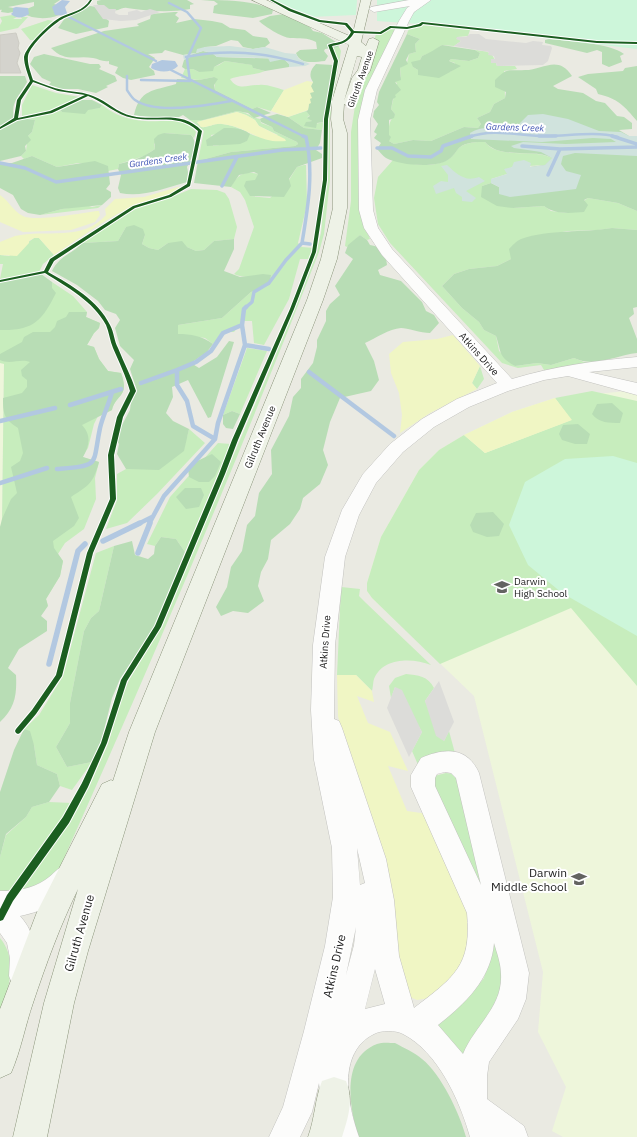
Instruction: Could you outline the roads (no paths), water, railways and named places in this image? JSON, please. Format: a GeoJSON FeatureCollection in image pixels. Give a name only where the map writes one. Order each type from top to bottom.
{"type":"FeatureCollection","features":[{"type":"Feature","properties":{"kind":"street"},"geometry":{"type":"LineString","coordinates":[[257,0],[318,27],[344,45],[362,51],[356,73],[358,78]]}},
{"type":"Feature","properties":{"kind":"street"},"geometry":{"type":"LineString","coordinates":[[373,2],[391,4],[406,12],[425,1]]}},
{"type":"Feature","properties":{"kind":"street","name":"Gilruth Avenue"},"geometry":{"type":"LineString","coordinates":[[30,1137],[48,1051],[73,951],[142,732],[322,282],[333,243],[340,208],[340,132],[337,119],[338,100],[361,25],[373,2]]}},
{"type":"Feature","properties":{"kind":"street","name":"Gilruth Avenue"},"geometry":{"type":"LineString","coordinates":[[340,132],[346,124],[351,99],[358,78],[364,71],[371,51],[373,2]]}},
{"type":"Feature","properties":{"kind":"street","name":"Atkins Drive"},"geometry":{"type":"LineString","coordinates":[[284,1137],[297,1112],[337,954],[346,900],[347,881],[344,850],[325,756],[323,719],[324,639],[335,555],[355,504],[368,479],[399,443],[436,416],[470,398],[507,384],[387,252],[374,234],[367,216],[365,198],[364,120],[371,90],[406,12]]}},
{"type":"Feature","properties":{"kind":"street"},"geometry":{"type":"LineString","coordinates":[[318,27],[338,30],[361,25]]}},
{"type":"Feature","properties":{"kind":"street"},"geometry":{"type":"LineString","coordinates":[[507,384],[534,376],[586,366],[637,362]]}},
{"type":"Feature","properties":{"kind":"street"},"geometry":{"type":"LineString","coordinates":[[564,371],[637,389]]}},
{"type":"Feature","properties":{"kind":"street","name":"Atkins Drive"},"geometry":{"type":"LineString","coordinates":[[323,689],[328,718],[373,859],[381,900],[385,956],[394,989],[410,1023]]}},
{"type":"Feature","properties":{"kind":"street","name":"Atkins Drive"},"geometry":{"type":"LineString","coordinates":[[323,719],[332,760],[364,868],[368,906],[369,929],[364,959],[340,1051],[334,1093],[336,1112],[344,1137]]}},
{"type":"Feature","properties":{"kind":"street","name":"Gilruth Avenue"},"geometry":{"type":"LineString","coordinates":[[0,1062],[17,1004],[47,922],[142,732]]}},
{"type":"Feature","properties":{"kind":"street"},"geometry":{"type":"LineString","coordinates":[[410,1023],[455,993],[474,972],[482,947],[482,923],[480,912],[423,786],[423,775],[429,766],[449,761],[463,767],[467,773],[515,973],[515,985],[510,1007],[477,1055],[471,1077],[474,1104],[512,1137]]}},
{"type":"Feature","properties":{"kind":"street"},"geometry":{"type":"LineString","coordinates":[[0,904],[20,904],[40,897],[64,880],[72,871]]}},
{"type":"Feature","properties":{"kind":"street"},"geometry":{"type":"LineString","coordinates":[[0,916],[13,926],[24,953],[22,978],[17,1004]]}},
{"type":"Feature","properties":{"kind":"street"},"geometry":{"type":"LineString","coordinates":[[340,1051],[344,1041],[351,1033],[369,1021],[380,1017],[410,1023],[434,1042],[445,1054],[474,1104],[485,1137]]}},
{"type":"Feature","properties":{"kind":"street"},"geometry":{"type":"LineString","coordinates":[[39,1137],[48,1051]]}},
{"type":"Feature","properties":{"kind":"street"},"geometry":{"type":"LineString","coordinates":[[325,1137],[331,1119],[334,1093]]}},
{"type":"Feature","properties":{"kind":"water"},"geometry":{"type":"Polygon","coordinates":[[[62,0],[70,1],[65,7],[68,16],[55,15],[52,7],[62,0]]]}},
{"type":"Feature","properties":{"kind":"water"},"geometry":{"type":"Polygon","coordinates":[[[13,8],[28,8],[29,14],[20,17],[13,16],[11,14],[13,12],[13,8]]]}},
{"type":"Feature","properties":{"kind":"water"},"geometry":{"type":"Polygon","coordinates":[[[162,60],[175,61],[178,66],[165,72],[151,68],[152,64],[162,60]]]}},
{"type":"Feature","properties":{"kind":"waterway"},"geometry":{"type":"LineString","coordinates":[[169,3],[187,12],[201,28],[188,57]]}},
{"type":"Feature","properties":{"kind":"waterway"},"geometry":{"type":"LineString","coordinates":[[61,13],[156,61]]}},
{"type":"Feature","properties":{"kind":"waterway"},"geometry":{"type":"LineString","coordinates":[[188,57],[216,53],[245,53],[259,54],[303,64]]}},
{"type":"Feature","properties":{"kind":"waterway"},"geometry":{"type":"LineString","coordinates":[[188,57],[190,79]]}},
{"type":"Feature","properties":{"kind":"waterway"},"geometry":{"type":"LineString","coordinates":[[171,70],[190,79]]}},
{"type":"Feature","properties":{"kind":"waterway"},"geometry":{"type":"LineString","coordinates":[[127,76],[127,90],[134,99],[144,105],[182,108],[231,101]]}},
{"type":"Feature","properties":{"kind":"waterway"},"geometry":{"type":"LineString","coordinates":[[141,80],[190,81],[190,79]]}},
{"type":"Feature","properties":{"kind":"waterway"},"geometry":{"type":"LineString","coordinates":[[190,79],[303,136]]}},
{"type":"Feature","properties":{"kind":"waterway","name":"Gardens Creek"},"geometry":{"type":"LineString","coordinates":[[472,136],[488,133],[546,136]]}},
{"type":"Feature","properties":{"kind":"waterway","name":"Gardens Creek"},"geometry":{"type":"LineString","coordinates":[[546,136],[600,134],[618,137]]}},
{"type":"Feature","properties":{"kind":"waterway"},"geometry":{"type":"LineString","coordinates":[[303,136],[306,137],[308,149]]}},
{"type":"Feature","properties":{"kind":"waterway","name":"Gardens Creek"},"geometry":{"type":"LineString","coordinates":[[377,148],[392,148],[408,156],[431,157],[441,151],[443,146],[472,136]]}},
{"type":"Feature","properties":{"kind":"waterway","name":"Gardens Creek"},"geometry":{"type":"LineString","coordinates":[[546,136],[556,136]]}},
{"type":"Feature","properties":{"kind":"waterway","name":"Gardens Creek"},"geometry":{"type":"LineString","coordinates":[[612,136],[637,144]]}},
{"type":"Feature","properties":{"kind":"waterway"},"geometry":{"type":"LineString","coordinates":[[522,146],[560,149]]}},
{"type":"Feature","properties":{"kind":"waterway"},"geometry":{"type":"LineString","coordinates":[[560,149],[637,147]]}},
{"type":"Feature","properties":{"kind":"waterway","name":"Gardens Creek"},"geometry":{"type":"LineString","coordinates":[[308,149],[321,148]]}},
{"type":"Feature","properties":{"kind":"waterway","name":"Gardens Creek"},"geometry":{"type":"LineString","coordinates":[[0,163],[25,168],[56,182],[282,150],[308,149]]}},
{"type":"Feature","properties":{"kind":"waterway"},"geometry":{"type":"LineString","coordinates":[[302,243],[310,177],[308,149]]}},
{"type":"Feature","properties":{"kind":"waterway"},"geometry":{"type":"LineString","coordinates":[[548,175],[560,149]]}},
{"type":"Feature","properties":{"kind":"waterway"},"geometry":{"type":"LineString","coordinates":[[222,186],[237,157]]}},
{"type":"Feature","properties":{"kind":"waterway"},"geometry":{"type":"LineString","coordinates":[[245,308],[252,302],[254,292],[269,283],[286,260],[302,243]]}},
{"type":"Feature","properties":{"kind":"waterway"},"geometry":{"type":"LineString","coordinates":[[302,243],[310,244]]}},
{"type":"Feature","properties":{"kind":"waterway"},"geometry":{"type":"LineString","coordinates":[[242,325],[245,308]]}},
{"type":"Feature","properties":{"kind":"waterway"},"geometry":{"type":"LineString","coordinates":[[177,370],[196,362],[211,351],[223,333],[242,325]]}},
{"type":"Feature","properties":{"kind":"waterway"},"geometry":{"type":"LineString","coordinates":[[242,325],[245,345]]}},
{"type":"Feature","properties":{"kind":"waterway"},"geometry":{"type":"LineString","coordinates":[[215,439],[218,423],[245,345]]}},
{"type":"Feature","properties":{"kind":"waterway"},"geometry":{"type":"LineString","coordinates":[[245,345],[269,349]]}},
{"type":"Feature","properties":{"kind":"waterway"},"geometry":{"type":"LineString","coordinates":[[141,383],[177,370]]}},
{"type":"Feature","properties":{"kind":"waterway"},"geometry":{"type":"LineString","coordinates":[[177,370],[177,385],[187,401],[193,426],[215,439]]}},
{"type":"Feature","properties":{"kind":"waterway"},"geometry":{"type":"LineString","coordinates":[[309,372],[394,436]]}},
{"type":"Feature","properties":{"kind":"waterway"},"geometry":{"type":"LineString","coordinates":[[70,405],[121,389]]}},
{"type":"Feature","properties":{"kind":"waterway"},"geometry":{"type":"LineString","coordinates":[[57,469],[88,465],[92,462],[101,423],[112,392]]}},
{"type":"Feature","properties":{"kind":"waterway"},"geometry":{"type":"LineString","coordinates":[[0,421],[55,408]]}},
{"type":"Feature","properties":{"kind":"waterway"},"geometry":{"type":"LineString","coordinates":[[149,524],[164,496],[215,439]]}},
{"type":"Feature","properties":{"kind":"waterway"},"geometry":{"type":"LineString","coordinates":[[0,483],[47,468]]}},
{"type":"Feature","properties":{"kind":"waterway"},"geometry":{"type":"LineString","coordinates":[[140,523],[152,517]]}},
{"type":"Feature","properties":{"kind":"waterway"},"geometry":{"type":"LineString","coordinates":[[103,541],[140,523]]}},
{"type":"Feature","properties":{"kind":"waterway"},"geometry":{"type":"LineString","coordinates":[[138,553],[150,523]]}},
{"type":"Feature","properties":{"kind":"waterway"},"geometry":{"type":"LineString","coordinates":[[49,664],[78,551],[85,544]]}},
{"type":"Feature","properties":{"kind":"place","name":"Darwin High School"},"geometry":{"type":"Point","coordinates":[502,587]}},
{"type":"Feature","properties":{"kind":"place","name":"Darwin Middle School"},"geometry":{"type":"Point","coordinates":[579,879]}}]}
